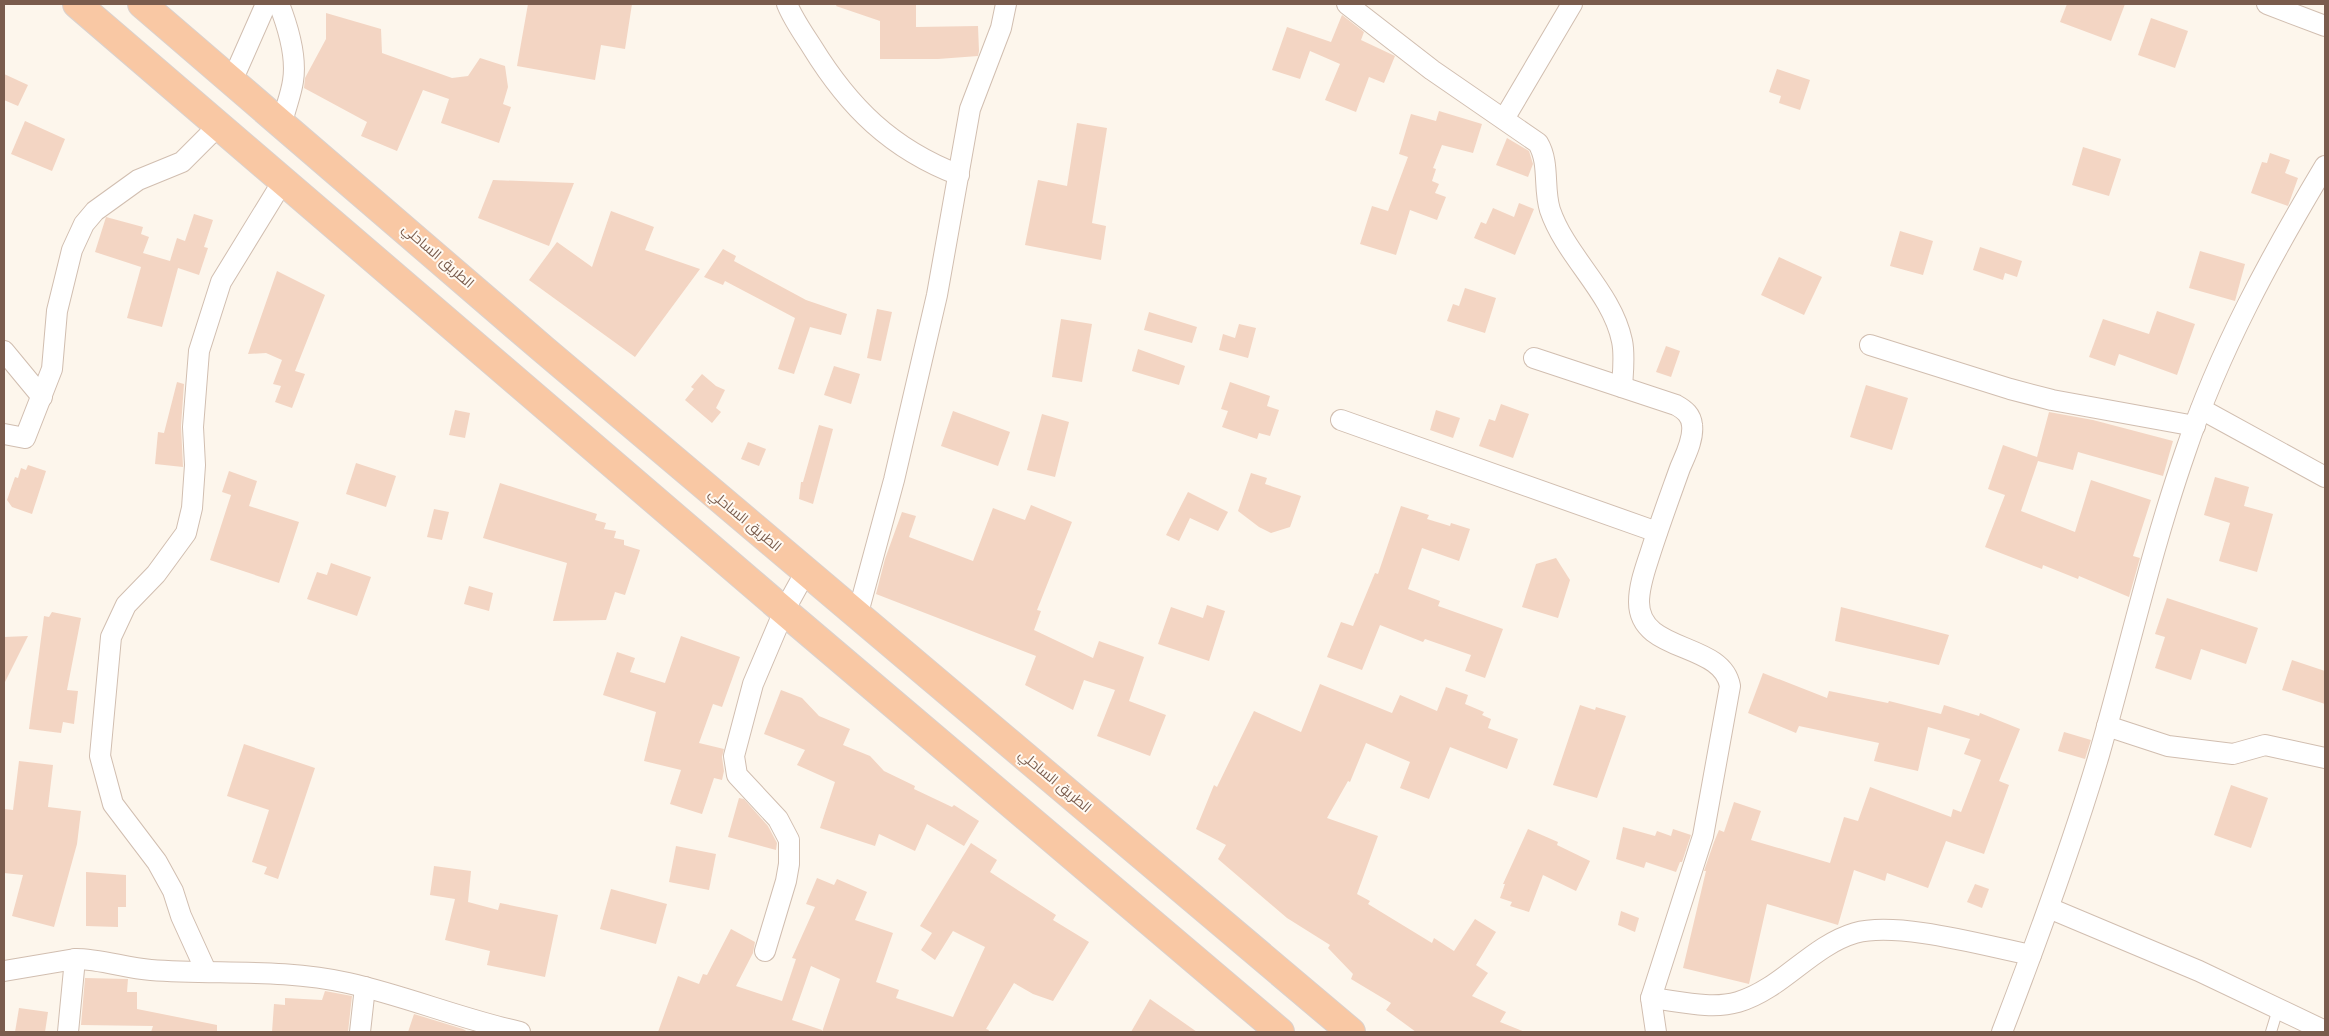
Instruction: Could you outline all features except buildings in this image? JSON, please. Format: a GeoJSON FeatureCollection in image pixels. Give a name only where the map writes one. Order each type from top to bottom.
{"type":"FeatureCollection","features":[{"type":"Feature","properties":{"kind":"highway"},"geometry":{"type":"LineString","coordinates":[[77,4],[220,124],[283,181],[784,611],[1280,1032]]}},
{"type":"Feature","properties":{"kind":"highway","name":"الطريق الساحلي"},"geometry":{"type":"LineString","coordinates":[[142,4],[806,571],[858,613],[1351,1032]]}},
{"type":"Feature","properties":{"kind":"street"},"geometry":{"type":"LineString","coordinates":[[232,82],[266,4]]}},
{"type":"Feature","properties":{"kind":"street"},"geometry":{"type":"LineString","coordinates":[[280,4],[288,29],[294,61],[294,82],[282,123]]}},
{"type":"Feature","properties":{"kind":"street"},"geometry":{"type":"LineString","coordinates":[[787,4],[817,56],[845,96],[862,114],[880,130],[922,159],[958,175]]}},
{"type":"Feature","properties":{"kind":"street"},"geometry":{"type":"LineString","coordinates":[[858,613],[912,405],[937,295],[970,108],[1001,28],[1006,4]]}},
{"type":"Feature","properties":{"kind":"street"},"geometry":{"type":"LineString","coordinates":[[1347,4],[1432,70],[1530,136],[1542,149],[1547,199],[1552,215],[1560,232],[1607,305],[1619,329],[1623,351],[1622,386]]}},
{"type":"Feature","properties":{"kind":"street"},"geometry":{"type":"LineString","coordinates":[[1504,119],[1572,4]]}},
{"type":"Feature","properties":{"kind":"street"},"geometry":{"type":"LineString","coordinates":[[2267,4],[2325,26]]}},
{"type":"Feature","properties":{"kind":"street"},"geometry":{"type":"LineString","coordinates":[[4,434],[26,438],[42,397],[52,368],[57,311],[72,250],[84,224],[95,211],[138,180],[182,162],[220,124]]}},
{"type":"Feature","properties":{"kind":"street"},"geometry":{"type":"LineString","coordinates":[[2002,1032],[2049,908],[2107,726],[2162,530],[2198,418],[2237,329],[2276,253],[2325,166]]}},
{"type":"Feature","properties":{"kind":"street"},"geometry":{"type":"LineString","coordinates":[[206,971],[181,916],[173,891],[157,862],[114,804],[100,756],[110,637],[126,604],[156,574],[186,533],[192,508],[195,465],[193,427],[199,351],[220,282],[283,181]]}},
{"type":"Feature","properties":{"kind":"street"},"geometry":{"type":"LineString","coordinates":[[1870,344],[2010,389],[2061,402],[2198,418],[2325,477]]}},
{"type":"Feature","properties":{"kind":"street"},"geometry":{"type":"LineString","coordinates":[[4,351],[42,397]]}},
{"type":"Feature","properties":{"kind":"street"},"geometry":{"type":"LineString","coordinates":[[1534,358],[1676,405],[1685,410],[1692,425],[1686,452],[1642,577],[1639,602],[1640,614],[1646,625],[1656,633],[1707,658],[1724,670],[1730,686],[1703,836],[1651,998],[1656,1032]]}},
{"type":"Feature","properties":{"kind":"street"},"geometry":{"type":"LineString","coordinates":[[1342,420],[1657,532]]}},
{"type":"Feature","properties":{"kind":"street"},"geometry":{"type":"LineString","coordinates":[[765,951],[786,881],[789,864],[789,840],[778,819],[736,775],[734,756],[753,684],[784,611],[806,571]]}},
{"type":"Feature","properties":{"kind":"street"},"geometry":{"type":"LineString","coordinates":[[2107,726],[2168,746],[2233,754],[2265,745],[2325,758]]}},
{"type":"Feature","properties":{"kind":"street"},"geometry":{"type":"LineString","coordinates":[[2049,908],[2173,959],[2325,1031]]}},
{"type":"Feature","properties":{"kind":"street"},"geometry":{"type":"LineString","coordinates":[[1651,998],[1710,1004],[1737,1002],[1761,992],[1823,948],[1855,933],[1884,929],[1929,934],[2031,955]]}},
{"type":"Feature","properties":{"kind":"street"},"geometry":{"type":"LineString","coordinates":[[68,1032],[76,959]]}},
{"type":"Feature","properties":{"kind":"street"},"geometry":{"type":"LineString","coordinates":[[4,971],[76,959],[88,959],[149,970],[287,974],[346,982],[365,987],[461,1025],[520,1032]]}},
{"type":"Feature","properties":{"kind":"street"},"geometry":{"type":"LineString","coordinates":[[360,1032],[365,987]]}},
{"type":"Feature","properties":{"kind":"lane"},"geometry":{"type":"LineString","coordinates":[[2271,1032],[2278,1009]]}}]}
